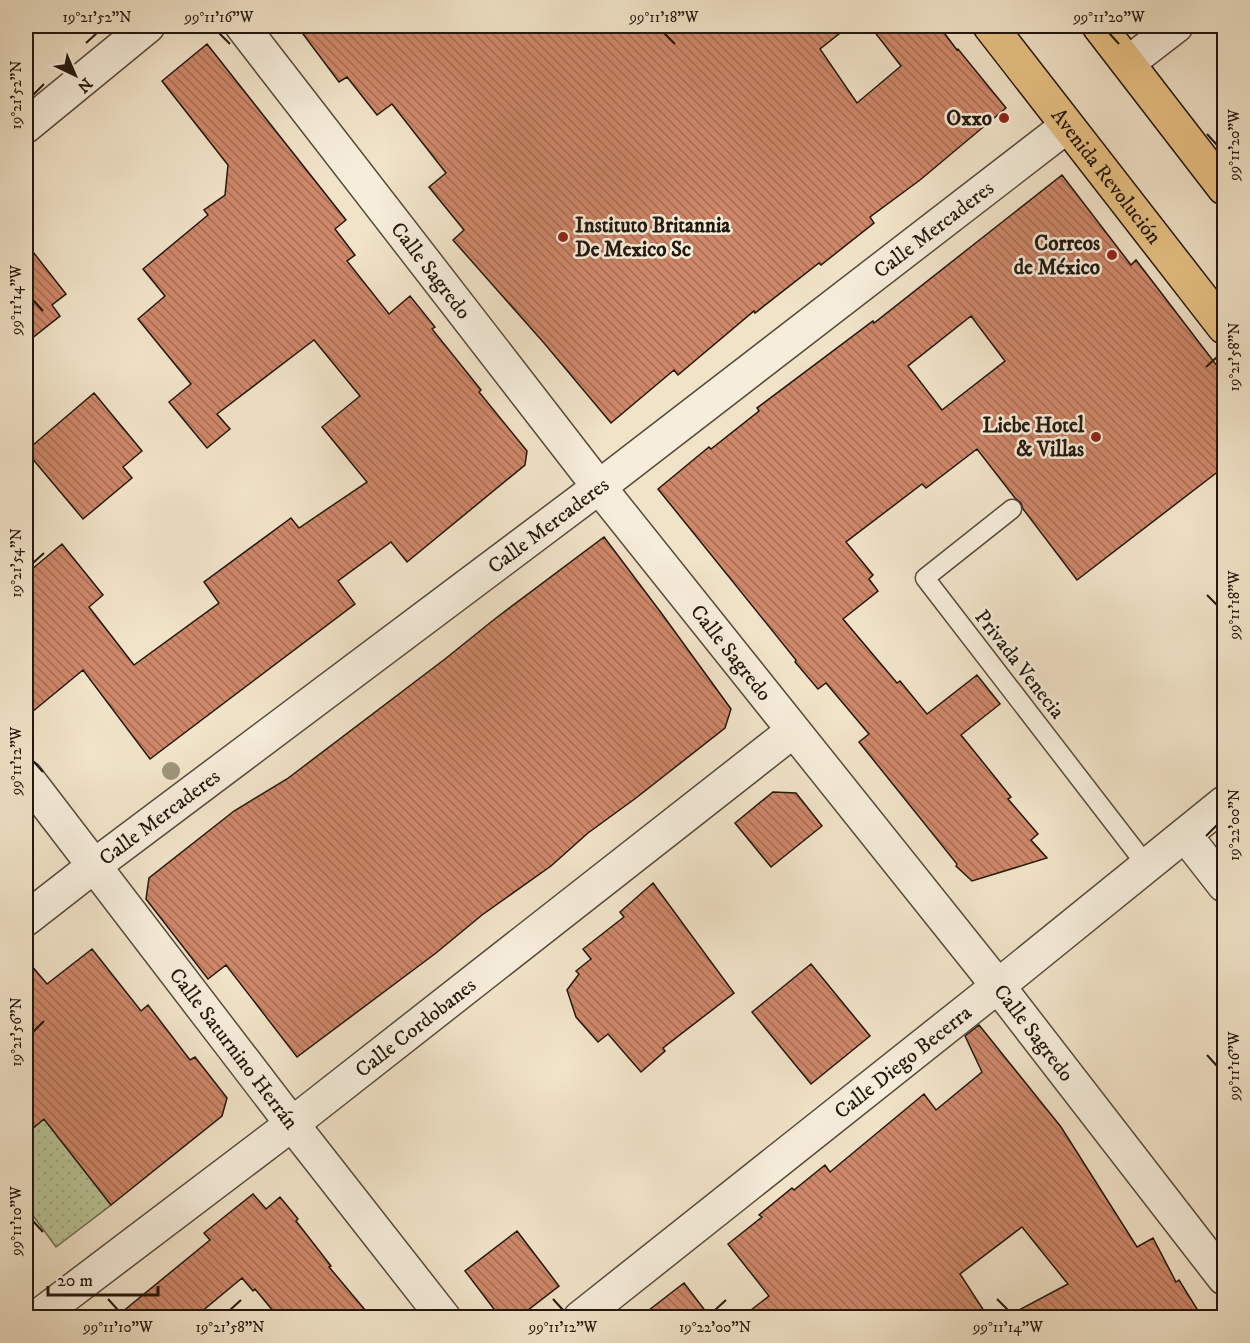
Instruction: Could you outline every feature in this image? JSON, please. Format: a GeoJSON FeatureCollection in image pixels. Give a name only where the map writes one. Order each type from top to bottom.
{"type":"FeatureCollection","features":[{"type":"Feature","properties":{"kind":"main road","name":"Avenida Revolución"},"geometry":{"type":"LineString","coordinates":[[990,26],[1224,327]]}},
{"type":"Feature","properties":{"kind":"main road"},"geometry":{"type":"LineString","coordinates":[[1099,26],[1224,188]]}},
{"type":"Feature","properties":{"kind":"street"},"geometry":{"type":"LineString","coordinates":[[26,126],[148,26]]}},
{"type":"Feature","properties":{"kind":"street","name":"Calle Sagredo"},"geometry":{"type":"LineString","coordinates":[[242,26],[599,487],[998,986],[1224,1278]]}},
{"type":"Feature","properties":{"kind":"street"},"geometry":{"type":"LineString","coordinates":[[1128,63],[1176,26]]}},
{"type":"Feature","properties":{"kind":"street","name":"Calle Mercaderes"},"geometry":{"type":"LineString","coordinates":[[26,920],[94,866],[599,487],[1067,126]]}},
{"type":"Feature","properties":{"kind":"street","name":"Calle Cordobanes"},"geometry":{"type":"LineString","coordinates":[[36,1317],[292,1124],[793,731]]}},
{"type":"Feature","properties":{"kind":"street","name":"Calle Saturnino Herrán"},"geometry":{"type":"LineString","coordinates":[[26,777],[292,1124],[444,1317]]}},
{"type":"Feature","properties":{"kind":"street","name":"Calle Diego Becerra"},"geometry":{"type":"LineString","coordinates":[[580,1317],[998,986],[1224,803]]}},
{"type":"Feature","properties":{"kind":"street"},"geometry":{"type":"LineString","coordinates":[[1185,835],[1224,885]]}},
{"type":"Feature","properties":{"kind":"lane","name":"Privada Venecia"},"geometry":{"type":"LineString","coordinates":[[1012,509],[925,578],[1146,866]]}},
{"type":"Feature","properties":{"kind":"green space"},"geometry":{"type":"Polygon","coordinates":[[[44,1119],[111,1205],[56,1247],[26,1206],[26,1134],[44,1119]]]}},
{"type":"Feature","properties":{"kind":"building"},"geometry":{"type":"Polygon","coordinates":[[[297,26],[849,26],[820,49],[857,103],[901,66],[870,26],[939,26],[1006,108],[920,180],[870,217],[874,223],[821,265],[819,263],[755,313],[754,311],[678,375],[674,370],[611,423],[453,240],[464,230],[429,187],[446,173],[392,104],[377,115],[347,77],[339,82],[297,26]]]}},
{"type":"Feature","properties":{"kind":"building"},"geometry":{"type":"Polygon","coordinates":[[[207,44],[346,220],[335,229],[355,255],[347,261],[389,314],[410,296],[435,327],[432,329],[481,390],[479,392],[527,451],[525,465],[407,562],[391,542],[338,581],[355,604],[150,759],[83,670],[26,717],[26,574],[62,544],[103,595],[89,607],[134,665],[219,603],[204,582],[291,518],[299,528],[367,482],[322,427],[360,396],[314,340],[217,414],[230,429],[207,448],[169,402],[191,384],[138,319],[165,296],[143,269],[208,215],[204,210],[225,195],[228,165],[162,81],[207,44]]]}},
{"type":"Feature","properties":{"kind":"building"},"geometry":{"type":"Polygon","coordinates":[[[1062,175],[1131,265],[1136,260],[1224,375],[1224,467],[1077,580],[1023,509],[1021,503],[977,449],[926,488],[922,484],[846,542],[873,575],[869,579],[878,591],[843,619],[897,683],[900,681],[927,714],[977,675],[1000,704],[961,735],[1011,797],[1008,799],[1038,834],[1031,840],[1047,858],[972,881],[956,866],[957,864],[859,742],[869,734],[826,683],[818,689],[658,489],[709,447],[711,449],[759,411],[757,408],[873,321],[874,323],[1062,175]],[[971,316],[908,366],[942,410],[1005,361],[971,316]]]}},
{"type":"Feature","properties":{"kind":"building"},"geometry":{"type":"Polygon","coordinates":[[[26,243],[66,294],[52,305],[60,316],[26,343],[26,243]]]}},
{"type":"Feature","properties":{"kind":"building"},"geometry":{"type":"Polygon","coordinates":[[[94,393],[142,451],[123,467],[132,478],[83,519],[26,451],[94,393]]]}},
{"type":"Feature","properties":{"kind":"building"},"geometry":{"type":"Polygon","coordinates":[[[604,537],[731,709],[725,728],[588,833],[551,866],[482,915],[436,953],[297,1057],[226,965],[208,979],[146,899],[149,878],[234,811],[287,779],[604,537]]]}},
{"type":"Feature","properties":{"kind":"building"},"geometry":{"type":"Polygon","coordinates":[[[773,792],[796,793],[822,826],[771,867],[735,823],[773,792]]]}},
{"type":"Feature","properties":{"kind":"building"},"geometry":{"type":"Polygon","coordinates":[[[653,883],[734,993],[663,1048],[665,1051],[641,1072],[608,1034],[598,1042],[576,1017],[567,990],[579,974],[576,971],[591,959],[583,949],[624,917],[620,912],[653,883]]]}},
{"type":"Feature","properties":{"kind":"building"},"geometry":{"type":"Polygon","coordinates":[[[92,949],[141,1011],[148,1005],[190,1060],[195,1057],[227,1098],[222,1116],[111,1205],[44,1119],[26,1134],[26,959],[47,984],[92,949]]]}},
{"type":"Feature","properties":{"kind":"building"},"geometry":{"type":"Polygon","coordinates":[[[811,964],[870,1036],[811,1084],[752,1012],[811,964]]]}},
{"type":"Feature","properties":{"kind":"building"},"geometry":{"type":"Polygon","coordinates":[[[979,1025],[1061,1127],[1137,1247],[1153,1238],[1176,1282],[1179,1280],[1202,1317],[1006,1317],[1068,1284],[1022,1227],[960,1274],[988,1317],[742,1317],[769,1296],[728,1244],[762,1217],[759,1215],[792,1188],[794,1190],[825,1165],[830,1172],[924,1094],[936,1110],[982,1072],[965,1036],[979,1025]]]}},
{"type":"Feature","properties":{"kind":"building"},"geometry":{"type":"Polygon","coordinates":[[[253,1194],[266,1209],[280,1197],[331,1266],[329,1267],[371,1317],[278,1317],[255,1289],[253,1291],[242,1278],[195,1317],[116,1317],[210,1240],[204,1233],[253,1194]]]}},
{"type":"Feature","properties":{"kind":"building"},"geometry":{"type":"Polygon","coordinates":[[[517,1231],[559,1286],[519,1317],[500,1317],[465,1271],[517,1231]]]}},
{"type":"Feature","properties":{"kind":"building"},"geometry":{"type":"Polygon","coordinates":[[[684,1283],[710,1317],[640,1317],[684,1283]]]}},
{"type":"Feature","properties":{"kind":"place","name":"Oxxo"},"geometry":{"type":"Point","coordinates":[1004,118]}},
{"type":"Feature","properties":{"kind":"place","name":"Instituto Britannia De Mexico Sc"},"geometry":{"type":"Point","coordinates":[563,237]}},
{"type":"Feature","properties":{"kind":"place","name":"Correos de México"},"geometry":{"type":"Point","coordinates":[1112,255]}},
{"type":"Feature","properties":{"kind":"place","name":"Liebe Hotel & Villas"},"geometry":{"type":"Point","coordinates":[1096,437]}}]}
